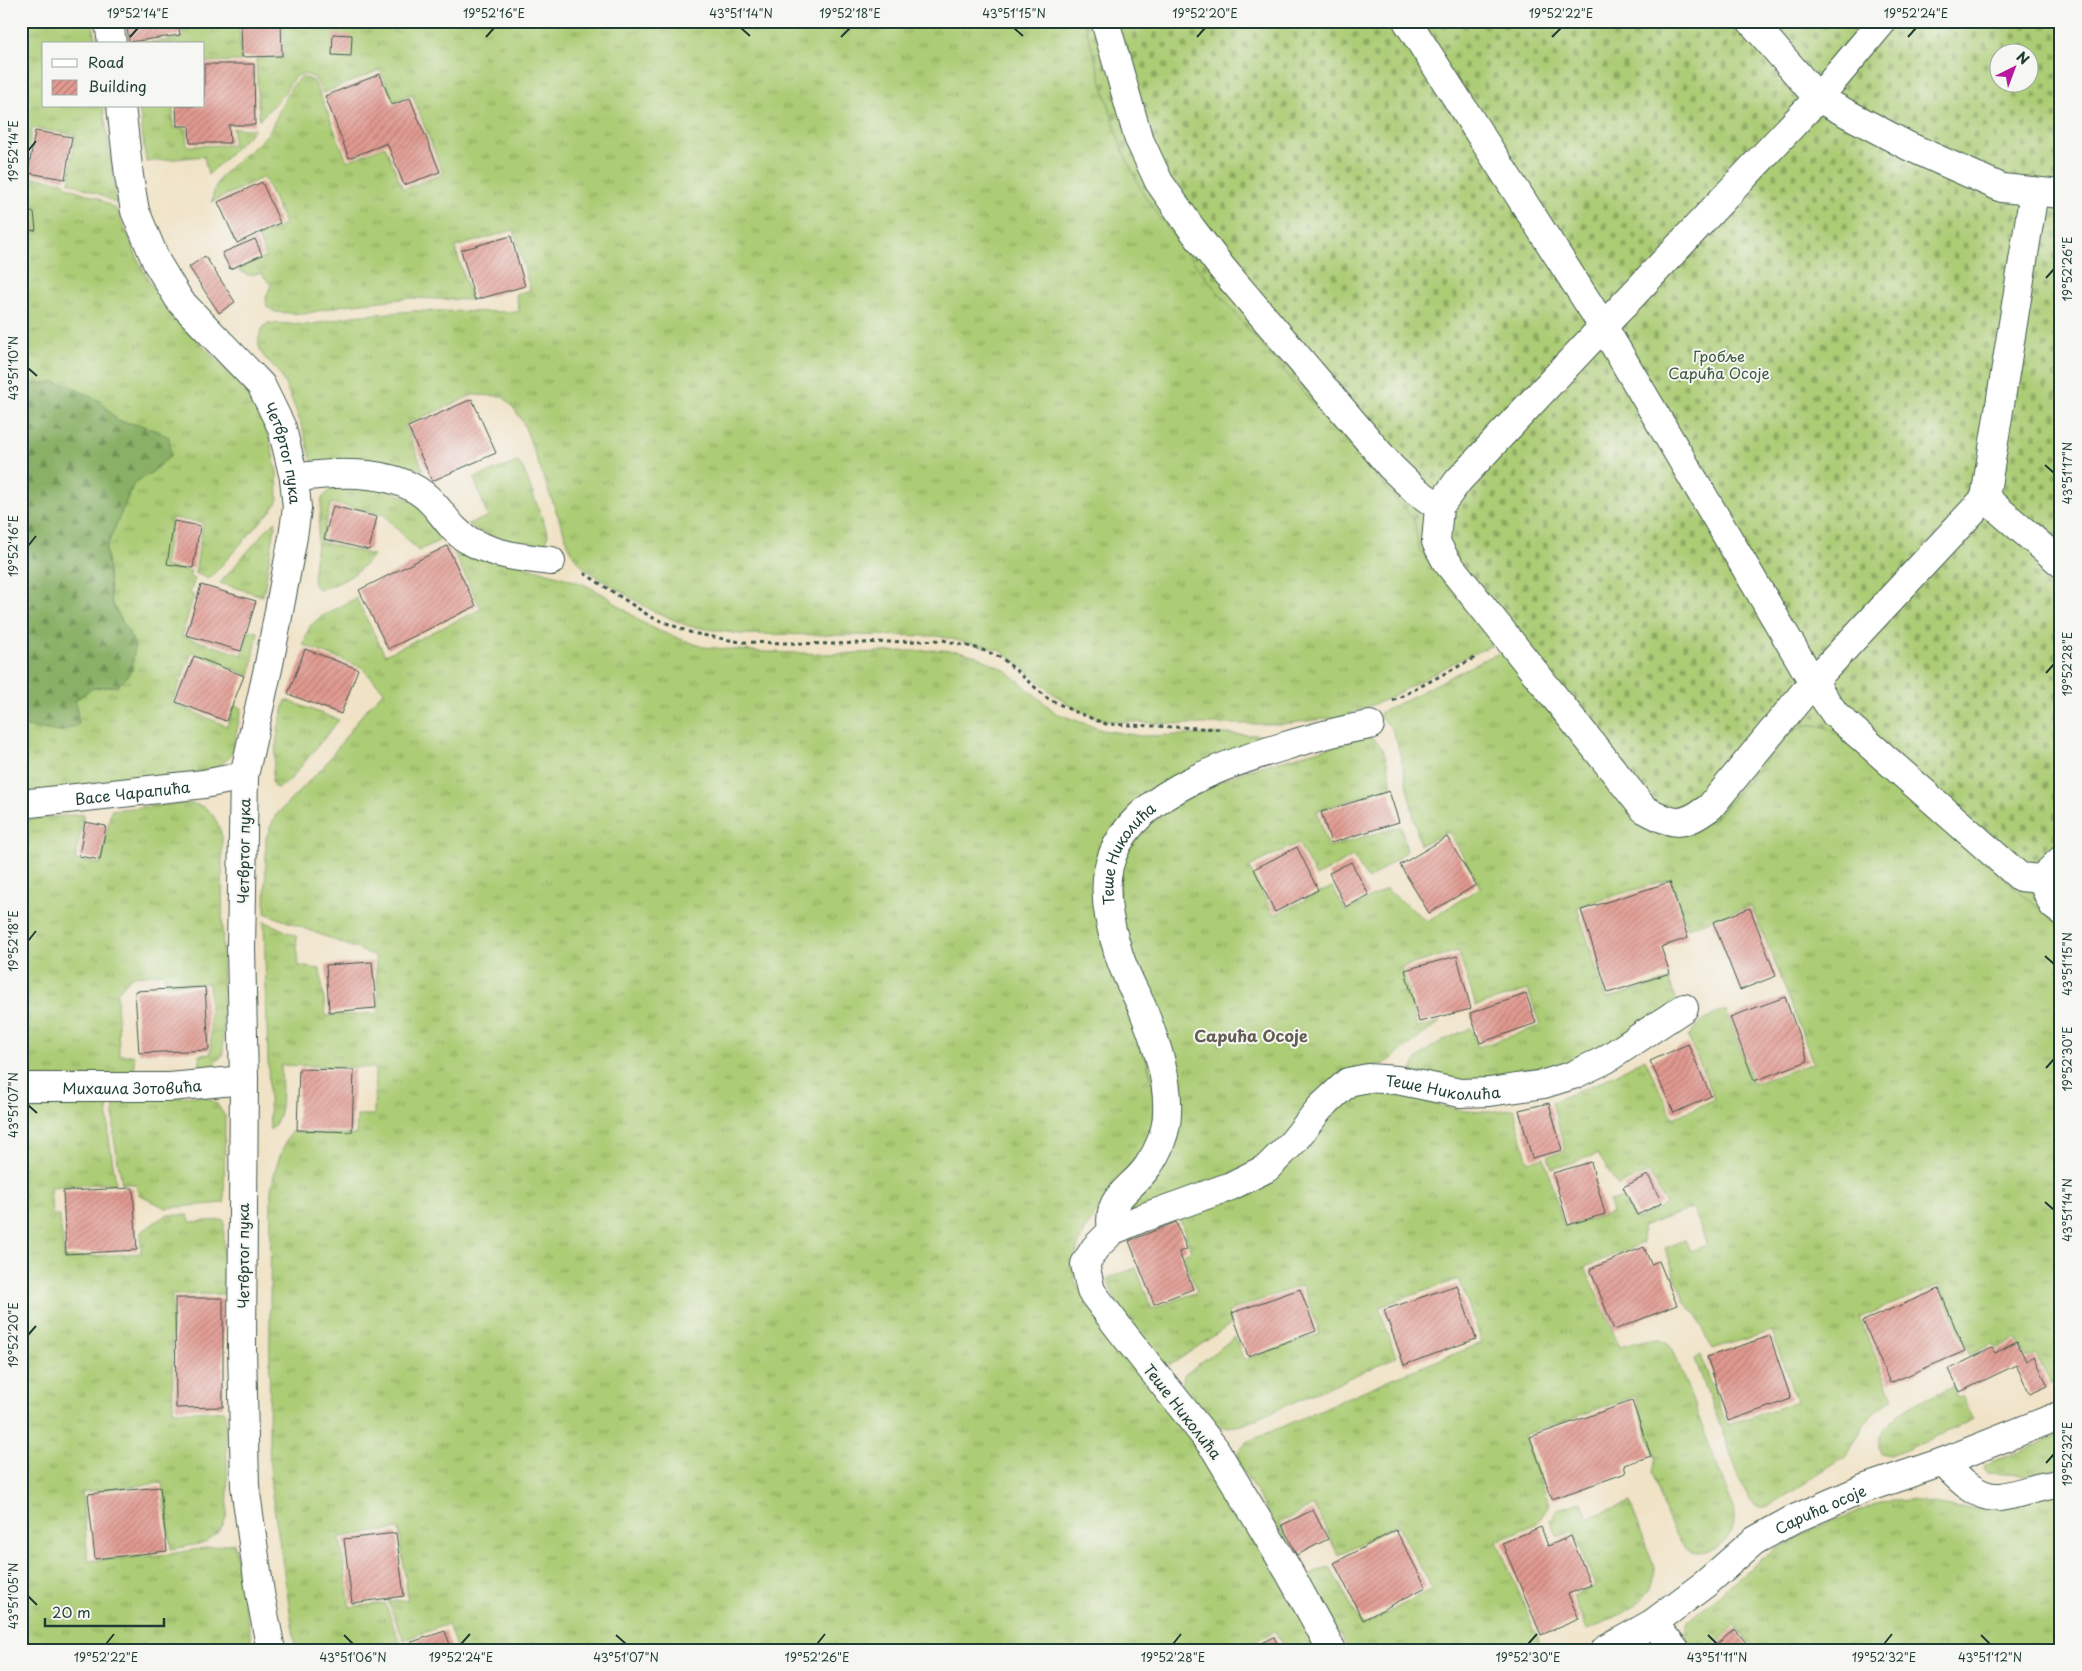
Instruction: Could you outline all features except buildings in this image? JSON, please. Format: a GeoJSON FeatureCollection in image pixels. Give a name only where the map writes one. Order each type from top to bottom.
{"type":"FeatureCollection","features":[{"type":"Feature","properties":{"kind":"street"},"geometry":{"type":"LineString","coordinates":[[109,21],[112,42]]}},
{"type":"Feature","properties":{"kind":"street"},"geometry":{"type":"LineString","coordinates":[[1105,21],[1138,137],[1159,182],[1192,230],[1222,268],[1390,467],[1415,490],[1439,507]]}},
{"type":"Feature","properties":{"kind":"street"},"geometry":{"type":"LineString","coordinates":[[1407,21],[1603,326],[1813,682],[1835,714],[2020,877],[2041,879],[2061,860]]}},
{"type":"Feature","properties":{"kind":"street"},"geometry":{"type":"LineString","coordinates":[[1751,21],[1818,98],[1908,146],[2002,188],[2061,194]]}},
{"type":"Feature","properties":{"kind":"street"},"geometry":{"type":"LineString","coordinates":[[1883,21],[1818,98],[1458,481],[1439,507],[1436,542],[1446,562],[1644,809],[1667,822],[1692,820],[1710,807],[1813,682],[1985,498],[2034,192]]}},
{"type":"Feature","properties":{"kind":"street","name":"Четвртог пука"},"geometry":{"type":"LineString","coordinates":[[120,108],[129,176],[136,211],[158,262],[180,301],[260,386],[282,428],[294,478],[297,508],[269,664],[244,776],[241,948],[244,1080],[242,1346],[246,1486],[260,1593],[271,1650]]}},
{"type":"Feature","properties":{"kind":"street"},"geometry":{"type":"LineString","coordinates":[[294,478],[317,474],[376,475],[390,479],[410,486],[425,496],[453,530],[490,551],[515,557],[551,561]]}},
{"type":"Feature","properties":{"kind":"street"},"geometry":{"type":"LineString","coordinates":[[1985,498],[2061,563]]}},
{"type":"Feature","properties":{"kind":"street","name":"Теше Николића"},"geometry":{"type":"LineString","coordinates":[[1112,1231],[1110,1220],[1116,1199],[1148,1166],[1158,1148],[1168,1114],[1163,1075],[1154,1041],[1125,971],[1111,926],[1107,884],[1109,866],[1115,850],[1134,822],[1146,811],[1188,783],[1244,759],[1348,728],[1378,715]]}},
{"type":"Feature","properties":{"kind":"street","name":"Васе Чарапића"},"geometry":{"type":"LineString","coordinates":[[21,804],[204,784],[244,776]]}},
{"type":"Feature","properties":{"kind":"street"},"geometry":{"type":"LineString","coordinates":[[2041,879],[2053,905],[2061,911]]}},
{"type":"Feature","properties":{"kind":"street","name":"Теше Николића"},"geometry":{"type":"LineString","coordinates":[[1332,1650],[1289,1572],[1212,1444],[1091,1291],[1085,1264],[1095,1248],[1112,1231],[1142,1218],[1231,1186],[1267,1168],[1294,1142],[1320,1108],[1348,1082],[1368,1078],[1397,1080],[1460,1093],[1489,1092],[1544,1084],[1573,1075],[1605,1060],[1684,1008]]}},
{"type":"Feature","properties":{"kind":"street","name":"Михаила Зотовића"},"geometry":{"type":"LineString","coordinates":[[21,1087],[170,1087],[244,1080]]}},
{"type":"Feature","properties":{"kind":"street","name":"Сарића осоје"},"geometry":{"type":"LineString","coordinates":[[1605,1650],[1653,1624],[1705,1584],[1754,1541],[1794,1519],[1863,1489],[1942,1462],[2061,1415]]}},
{"type":"Feature","properties":{"kind":"street"},"geometry":{"type":"LineString","coordinates":[[1942,1462],[1965,1483],[1987,1495],[1999,1497],[2048,1485],[2061,1484]]}},
{"type":"Feature","properties":{"kind":"street"},"geometry":{"type":"LineString","coordinates":[[1653,1624],[1675,1650]]}},
{"type":"Feature","properties":{"kind":"path"},"geometry":{"type":"LineString","coordinates":[[551,561],[574,566],[651,618],[692,633],[749,642],[833,644],[943,640],[980,648],[1002,658],[1047,698],[1072,711],[1106,724],[1181,729],[1229,729]]}},
{"type":"Feature","properties":{"kind":"path"},"geometry":{"type":"LineString","coordinates":[[1378,715],[1477,656],[1511,643]]}},
{"type":"Feature","properties":{"kind":"green space"},"geometry":{"type":"Polygon","coordinates":[[[21,21],[93,21],[96,42],[42,42],[42,108],[103,108],[117,204],[99,194],[69,182],[75,135],[32,128],[25,176],[63,182],[68,187],[98,198],[117,210],[140,264],[153,288],[169,311],[237,381],[251,399],[262,419],[270,441],[277,473],[278,499],[275,506],[209,579],[195,573],[203,523],[172,518],[164,566],[191,571],[189,577],[195,579],[190,594],[194,595],[182,636],[242,655],[249,630],[258,632],[250,676],[192,652],[172,703],[227,726],[234,706],[242,708],[231,756],[219,766],[206,771],[21,795],[21,724],[27,727],[79,724],[75,700],[93,688],[118,686],[135,645],[111,601],[106,548],[134,482],[152,472],[145,426],[118,421],[100,401],[53,382],[21,386],[21,21]]]}},
{"type":"Feature","properties":{"kind":"green space"},"geometry":{"type":"Polygon","coordinates":[[[181,21],[239,21],[241,61],[205,62],[205,42],[152,42],[183,38],[181,21]]]}},
{"type":"Feature","properties":{"kind":"green space"},"geometry":{"type":"Polygon","coordinates":[[[283,21],[1084,21],[1121,147],[1142,192],[1181,246],[1243,323],[1414,520],[1419,549],[1495,644],[1459,660],[1385,700],[1341,717],[1282,724],[1182,724],[1107,721],[1074,708],[999,650],[938,636],[740,634],[688,626],[651,610],[585,569],[572,554],[523,422],[513,407],[502,396],[473,395],[405,425],[423,469],[312,462],[287,388],[280,374],[260,351],[260,334],[268,323],[309,325],[352,316],[414,311],[519,312],[516,294],[530,290],[514,230],[455,247],[471,300],[409,298],[344,305],[304,314],[275,312],[267,307],[266,298],[271,285],[261,273],[248,275],[237,269],[266,257],[258,237],[285,224],[264,177],[212,202],[214,190],[219,180],[268,133],[290,89],[301,77],[313,80],[347,161],[385,146],[403,189],[443,174],[412,94],[394,102],[380,70],[323,93],[314,77],[302,74],[294,77],[283,95],[259,120],[256,59],[284,57],[283,21]]]}},
{"type":"Feature","properties":{"kind":"green space","name":"Гробље Сарића Осоје"},"geometry":{"type":"Polygon","coordinates":[[[1084,21],[2061,21],[2061,927],[1835,732],[1822,726],[1806,726],[1788,735],[1712,822],[1639,820],[1419,549],[1414,520],[1243,323],[1181,246],[1142,192],[1121,147],[1084,21]]]}},
{"type":"Feature","properties":{"kind":"green space"},"geometry":{"type":"Polygon","coordinates":[[[139,108],[173,108],[173,128],[186,128],[187,146],[233,145],[233,128],[255,129],[208,175],[204,156],[146,162],[139,108]]]}},
{"type":"Feature","properties":{"kind":"green space"},"geometry":{"type":"Polygon","coordinates":[[[53,382],[67,385],[100,401],[118,421],[145,426],[169,437],[171,455],[152,472],[134,483],[106,548],[111,601],[135,645],[132,670],[118,686],[93,688],[75,700],[79,724],[60,732],[27,727],[21,724],[21,386],[53,382]]]}},
{"type":"Feature","properties":{"kind":"green space"},"geometry":{"type":"Polygon","coordinates":[[[518,462],[523,468],[548,534],[546,543],[540,548],[499,542],[467,524],[488,517],[474,478],[518,462]]]}},
{"type":"Feature","properties":{"kind":"green space"},"geometry":{"type":"Polygon","coordinates":[[[381,485],[420,505],[447,537],[418,551],[383,514],[331,503],[321,542],[373,555],[349,577],[334,585],[318,589],[314,585],[313,578],[322,498],[333,487],[381,485]]]}},
{"type":"Feature","properties":{"kind":"green space"},"geometry":{"type":"Polygon","coordinates":[[[276,521],[263,596],[220,583],[269,527],[276,521]]]}},
{"type":"Feature","properties":{"kind":"green space"},"geometry":{"type":"Polygon","coordinates":[[[449,543],[581,583],[603,594],[640,621],[659,631],[703,647],[764,652],[831,654],[958,651],[977,656],[1007,671],[1056,713],[1102,730],[1141,736],[1223,734],[1288,736],[1111,837],[1136,1021],[1158,1104],[1154,1135],[1084,1231],[1077,1249],[1074,1278],[1085,1300],[1201,1451],[1323,1650],[1285,1650],[1275,1631],[1239,1650],[457,1650],[448,1624],[404,1640],[388,1602],[408,1600],[399,1529],[340,1537],[350,1607],[385,1603],[400,1642],[378,1650],[296,1650],[271,1488],[269,1443],[271,1190],[278,1160],[291,1132],[356,1135],[357,1115],[374,1115],[375,1068],[281,1065],[281,1109],[275,1124],[270,1130],[264,921],[296,936],[299,966],[320,969],[326,1016],[379,1013],[375,956],[265,913],[266,838],[275,816],[324,766],[364,712],[384,691],[361,667],[303,645],[310,626],[319,618],[356,598],[385,655],[481,609],[449,543]]]}},
{"type":"Feature","properties":{"kind":"green space"},"geometry":{"type":"Polygon","coordinates":[[[1502,652],[1712,822],[1788,735],[1800,728],[1811,725],[1822,726],[1835,732],[2061,927],[2061,1381],[2050,1384],[2036,1354],[2027,1358],[2017,1339],[1996,1350],[1993,1344],[1970,1355],[1939,1285],[1859,1318],[1893,1397],[1876,1411],[1864,1425],[1847,1456],[1773,1504],[1760,1507],[1751,1502],[1745,1491],[1695,1359],[1701,1355],[1726,1425],[1796,1402],[1772,1331],[1712,1349],[1697,1315],[1685,1303],[1665,1248],[1685,1240],[1690,1251],[1707,1245],[1693,1208],[1642,1227],[1643,1243],[1585,1267],[1620,1347],[1657,1339],[1669,1345],[1674,1352],[1733,1508],[1734,1521],[1730,1534],[1721,1544],[1702,1553],[1690,1551],[1679,1542],[1665,1512],[1652,1471],[1656,1459],[1635,1396],[1524,1435],[1549,1504],[1537,1523],[1497,1541],[1539,1640],[1536,1650],[1349,1650],[1307,1577],[1329,1566],[1363,1626],[1432,1589],[1397,1524],[1338,1555],[1314,1505],[1279,1523],[1297,1560],[1236,1459],[1238,1452],[1247,1442],[1393,1378],[1482,1343],[1459,1279],[1379,1307],[1396,1357],[1245,1424],[1222,1427],[1207,1421],[1181,1390],[1184,1375],[1235,1337],[1244,1360],[1320,1334],[1302,1285],[1228,1312],[1231,1324],[1171,1364],[1162,1363],[1130,1324],[1116,1302],[1108,1278],[1136,1268],[1152,1309],[1197,1292],[1183,1254],[1191,1251],[1180,1219],[1259,1188],[1278,1175],[1299,1156],[1342,1105],[1366,1091],[1405,1095],[1432,1104],[1466,1111],[1486,1112],[1514,1109],[1528,1162],[1544,1157],[1564,1227],[1612,1213],[1609,1201],[1624,1198],[1635,1220],[1666,1204],[1649,1172],[1618,1186],[1598,1154],[1552,1169],[1548,1156],[1565,1151],[1552,1102],[1602,1081],[1645,1059],[1673,1118],[1715,1099],[1688,1037],[1705,1020],[1726,1010],[1753,1084],[1813,1063],[1779,972],[1751,906],[1687,928],[1671,879],[1577,907],[1606,999],[1669,980],[1677,1004],[1636,1030],[1560,1069],[1461,1083],[1412,1073],[1419,1057],[1426,1051],[1471,1028],[1478,1047],[1540,1026],[1528,990],[1476,1006],[1458,951],[1402,967],[1417,1028],[1440,1022],[1384,1064],[1367,1067],[1256,1163],[1122,1218],[1166,1149],[1118,917],[1121,864],[1138,833],[1173,805],[1211,785],[1248,770],[1369,736],[1375,740],[1384,752],[1392,787],[1317,811],[1328,847],[1401,826],[1407,851],[1368,880],[1353,856],[1316,877],[1298,843],[1249,867],[1274,915],[1332,887],[1346,911],[1386,889],[1427,921],[1481,887],[1449,832],[1420,845],[1397,741],[1391,727],[1380,717],[1380,713],[1502,652]]]}},
{"type":"Feature","properties":{"kind":"green space"},"geometry":{"type":"Polygon","coordinates":[[[286,700],[339,720],[289,781],[279,788],[274,787],[272,781],[278,729],[286,700]]]}},
{"type":"Feature","properties":{"kind":"green space"},"geometry":{"type":"Polygon","coordinates":[[[186,803],[201,806],[210,812],[217,822],[222,836],[223,1055],[210,1068],[201,1071],[199,1055],[211,1054],[209,983],[166,985],[164,973],[132,976],[117,993],[119,1055],[134,1055],[134,1076],[21,1078],[21,1053],[29,1052],[28,991],[21,990],[21,820],[84,814],[75,860],[101,864],[111,810],[186,803]]]}},
{"type":"Feature","properties":{"kind":"green space"},"geometry":{"type":"Polygon","coordinates":[[[204,1096],[217,1104],[225,1116],[224,1203],[166,1208],[138,1194],[136,1184],[122,1184],[114,1138],[114,1099],[204,1096]]]}},
{"type":"Feature","properties":{"kind":"green space"},"geometry":{"type":"Polygon","coordinates":[[[21,1099],[107,1099],[109,1139],[116,1183],[50,1187],[52,1215],[59,1215],[65,1258],[141,1253],[141,1232],[166,1215],[188,1215],[190,1222],[224,1220],[223,1294],[172,1295],[173,1411],[225,1411],[228,1493],[227,1515],[223,1525],[205,1543],[171,1549],[162,1483],[82,1492],[88,1561],[170,1554],[234,1543],[253,1650],[21,1650],[21,1099]]]}},
{"type":"Feature","properties":{"kind":"green space"},"geometry":{"type":"Polygon","coordinates":[[[1952,1386],[1957,1397],[1962,1396],[1973,1417],[1968,1422],[1891,1456],[1881,1454],[1879,1442],[1883,1431],[1891,1421],[1916,1403],[1952,1386]]]}},
{"type":"Feature","properties":{"kind":"green space"},"geometry":{"type":"Polygon","coordinates":[[[2061,1434],[2061,1467],[2025,1475],[1988,1473],[1984,1469],[1985,1465],[2061,1434]]]}},
{"type":"Feature","properties":{"kind":"green space"},"geometry":{"type":"Polygon","coordinates":[[[2061,1493],[2061,1650],[1756,1650],[1735,1626],[1719,1640],[1706,1647],[1694,1647],[1686,1640],[1685,1632],[1689,1620],[1745,1572],[1776,1549],[1816,1528],[1881,1502],[1909,1500],[1959,1507],[1982,1508],[2061,1493]]]}},
{"type":"Feature","properties":{"kind":"green space"},"geometry":{"type":"Polygon","coordinates":[[[1582,1502],[1588,1518],[1630,1502],[1654,1567],[1654,1580],[1642,1599],[1621,1614],[1587,1631],[1573,1596],[1595,1586],[1573,1531],[1558,1537],[1550,1520],[1557,1509],[1582,1502]]]}},
{"type":"Feature","properties":{"kind":"district","name":"Сарића Осоје"},"geometry":{"type":"Point","coordinates":[1251,1035]}}]}
